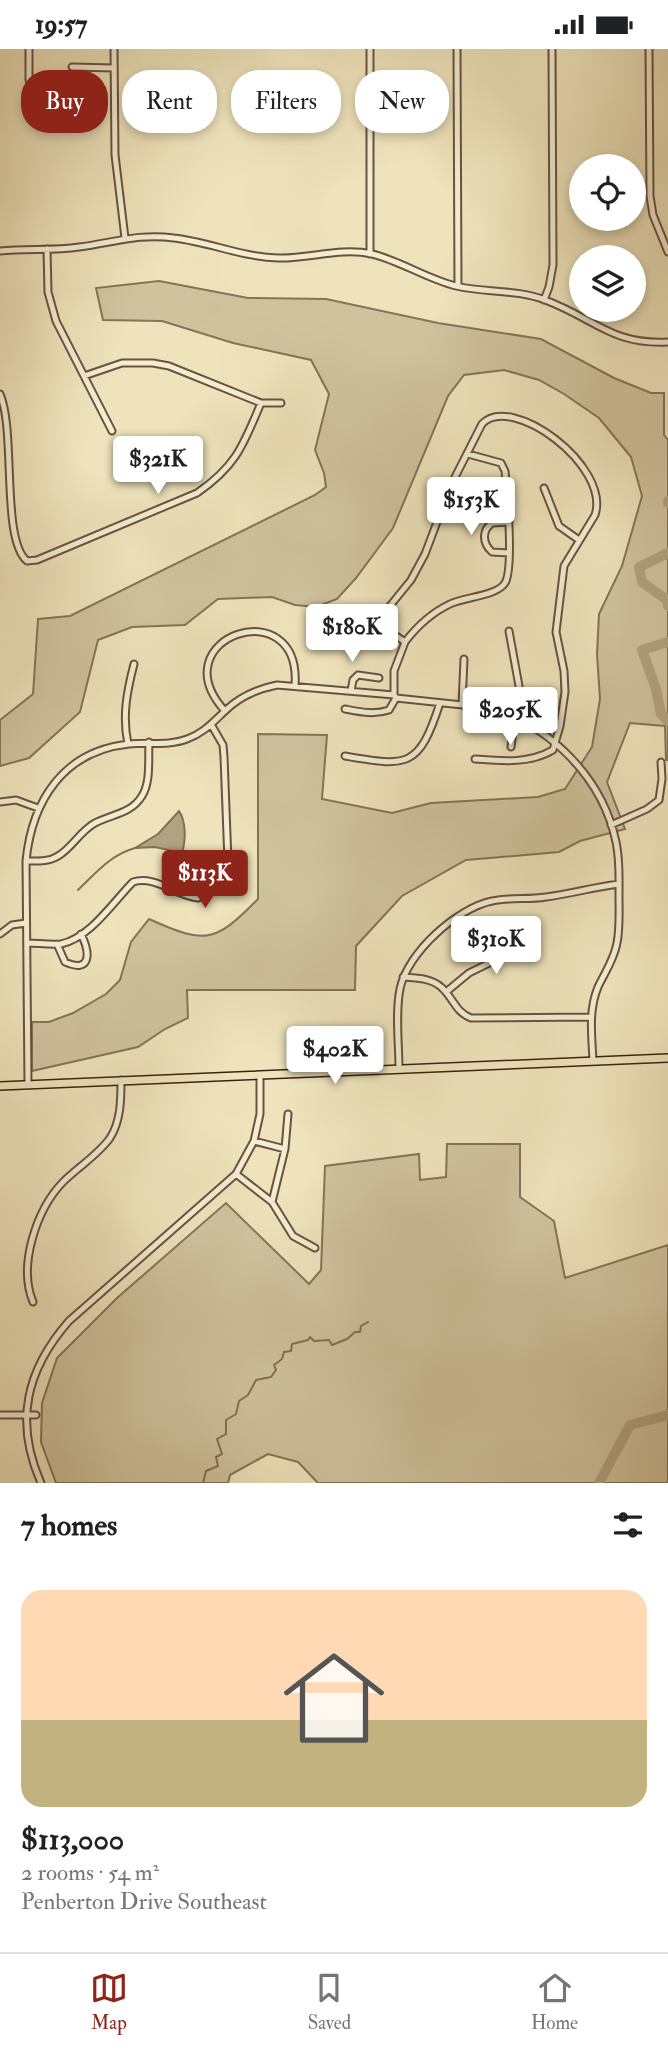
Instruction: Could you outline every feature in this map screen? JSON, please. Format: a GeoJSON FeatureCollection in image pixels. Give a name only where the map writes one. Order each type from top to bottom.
{"type":"FeatureCollection","features":[{"type":"Feature","properties":{"kind":"main road"},"geometry":{"type":"LineString","coordinates":[[0,1086],[668,1058]]}},
{"type":"Feature","properties":{"kind":"street"},"geometry":{"type":"LineString","coordinates":[[29,49],[29,70]]}},
{"type":"Feature","properties":{"kind":"street"},"geometry":{"type":"LineString","coordinates":[[114,49],[115,155],[125,238]]}},
{"type":"Feature","properties":{"kind":"street"},"geometry":{"type":"LineString","coordinates":[[370,49],[370,254]]}},
{"type":"Feature","properties":{"kind":"street"},"geometry":{"type":"LineString","coordinates":[[457,49],[458,286]]}},
{"type":"Feature","properties":{"kind":"street"},"geometry":{"type":"LineString","coordinates":[[544,300],[553,265],[552,49]]}},
{"type":"Feature","properties":{"kind":"street"},"geometry":{"type":"LineString","coordinates":[[649,49],[650,196],[653,215],[668,252]]}},
{"type":"Feature","properties":{"kind":"street"},"geometry":{"type":"LineString","coordinates":[[72,67],[114,68]]}},
{"type":"Feature","properties":{"kind":"street"},"geometry":{"type":"LineString","coordinates":[[0,250],[78,248],[125,238],[174,238],[268,258],[296,258],[340,251],[370,254],[429,278],[458,286],[512,291],[544,300],[623,338],[643,342],[668,342]]}},
{"type":"Feature","properties":{"kind":"street"},"geometry":{"type":"LineString","coordinates":[[47,249],[51,307],[112,431]]}},
{"type":"Feature","properties":{"kind":"street"},"geometry":{"type":"LineString","coordinates":[[84,376],[121,363],[153,363],[169,366],[261,403],[281,404]]}},
{"type":"Feature","properties":{"kind":"street"},"geometry":{"type":"LineString","coordinates":[[0,394],[4,404],[9,443],[13,526],[21,554],[27,561],[37,560],[197,493],[217,479],[233,462],[242,449],[261,403]]}},
{"type":"Feature","properties":{"kind":"street"},"geometry":{"type":"LineString","coordinates":[[405,642],[384,624],[385,612],[411,580],[425,554],[451,485],[482,424],[488,419],[515,419],[528,422],[560,442],[579,460],[591,479],[597,507],[595,515],[564,566],[561,583],[557,641],[564,671],[565,692],[560,726],[553,750],[535,758],[520,761],[475,759]]}},
{"type":"Feature","properties":{"kind":"street"},"geometry":{"type":"LineString","coordinates":[[345,709],[372,714],[389,710],[395,697],[394,671],[405,642],[424,620],[451,604],[499,589],[506,579],[509,553],[503,466],[468,454]]}},
{"type":"Feature","properties":{"kind":"street"},"geometry":{"type":"LineString","coordinates":[[544,488],[559,526],[579,540]]}},
{"type":"Feature","properties":{"kind":"street"},"geometry":{"type":"LineString","coordinates":[[508,521],[492,523],[485,530],[484,537],[485,545],[492,552],[509,553]]}},
{"type":"Feature","properties":{"kind":"street"},"geometry":{"type":"LineString","coordinates":[[334,637],[364,634],[384,624]]}},
{"type":"Feature","properties":{"kind":"street"},"geometry":{"type":"LineString","coordinates":[[225,711],[215,700],[207,678],[209,661],[218,644],[232,634],[246,630],[265,632],[280,641],[288,648],[295,663],[295,686]]}},
{"type":"Feature","properties":{"kind":"street"},"geometry":{"type":"LineString","coordinates":[[509,631],[519,680],[511,747]]}},
{"type":"Feature","properties":{"kind":"street"},"geometry":{"type":"LineString","coordinates":[[462,705],[464,659]]}},
{"type":"Feature","properties":{"kind":"street"},"geometry":{"type":"LineString","coordinates":[[128,744],[124,727],[125,710],[134,664]]}},
{"type":"Feature","properties":{"kind":"street"},"geometry":{"type":"LineString","coordinates":[[351,691],[353,680],[358,675],[379,678]]}},
{"type":"Feature","properties":{"kind":"street"},"geometry":{"type":"LineString","coordinates":[[28,1084],[26,862],[28,839],[48,788],[63,773],[85,758],[109,748],[187,740],[212,726],[244,696],[277,685],[491,708],[544,734],[571,758],[589,780],[611,825],[619,860],[617,944],[598,986],[591,1017],[593,1061]]}},
{"type":"Feature","properties":{"kind":"street"},"geometry":{"type":"LineString","coordinates":[[345,756],[383,762],[408,759],[423,746],[440,703]]}},
{"type":"Feature","properties":{"kind":"street"},"geometry":{"type":"LineString","coordinates":[[27,943],[57,944],[82,934],[133,882],[149,881],[198,898],[207,895],[223,880],[228,861],[227,790],[223,745],[212,726]]}},
{"type":"Feature","properties":{"kind":"street"},"geometry":{"type":"LineString","coordinates":[[26,862],[58,857],[94,823],[133,807],[147,784],[149,742]]}},
{"type":"Feature","properties":{"kind":"street"},"geometry":{"type":"LineString","coordinates":[[611,825],[647,809],[659,800],[661,762]]}},
{"type":"Feature","properties":{"kind":"street"},"geometry":{"type":"LineString","coordinates":[[0,802],[16,800],[38,808]]}},
{"type":"Feature","properties":{"kind":"street"},"geometry":{"type":"LineString","coordinates":[[399,1069],[399,996],[403,977],[425,945],[450,920],[481,904],[506,899],[545,898],[619,884]]}},
{"type":"Feature","properties":{"kind":"street"},"geometry":{"type":"LineString","coordinates":[[0,934],[12,925],[26,923]]}},
{"type":"Feature","properties":{"kind":"street"},"geometry":{"type":"LineString","coordinates":[[57,944],[65,962],[83,965],[88,949],[82,934]]}},
{"type":"Feature","properties":{"kind":"street"},"geometry":{"type":"LineString","coordinates":[[446,992],[469,973],[534,941]]}},
{"type":"Feature","properties":{"kind":"street"},"geometry":{"type":"LineString","coordinates":[[403,977],[434,982],[446,992],[459,1011],[471,1018],[591,1017]]}},
{"type":"Feature","properties":{"kind":"street"},"geometry":{"type":"LineString","coordinates":[[41,1483],[32,1462],[25,1414],[36,1371],[48,1347],[69,1321],[236,1174],[254,1140],[260,1114],[260,1075]]}},
{"type":"Feature","properties":{"kind":"street"},"geometry":{"type":"LineString","coordinates":[[33,1302],[29,1291],[28,1271],[34,1235],[41,1216],[61,1185],[111,1137],[117,1123],[121,1080]]}},
{"type":"Feature","properties":{"kind":"street"},"geometry":{"type":"LineString","coordinates":[[272,1202],[285,1149],[288,1114]]}},
{"type":"Feature","properties":{"kind":"street"},"geometry":{"type":"LineString","coordinates":[[254,1140],[285,1149]]}},
{"type":"Feature","properties":{"kind":"street"},"geometry":{"type":"LineString","coordinates":[[236,1174],[272,1202],[293,1236],[315,1248]]}},
{"type":"Feature","properties":{"kind":"street"},"geometry":{"type":"LineString","coordinates":[[0,1415],[36,1415]]}},
{"type":"Feature","properties":{"kind":"shaded area"},"geometry":{"type":"Polygon","coordinates":[[[159,281],[248,298],[326,299],[438,323],[541,339],[614,378],[651,393],[664,393],[664,435],[668,440],[668,760],[665,726],[630,723],[607,782],[625,829],[580,841],[559,852],[466,860],[402,896],[356,946],[355,990],[187,990],[188,1018],[138,1047],[32,1071],[32,1022],[49,1022],[73,1013],[106,994],[120,980],[131,942],[149,919],[183,933],[208,935],[230,925],[258,899],[258,734],[327,735],[322,799],[392,813],[431,803],[538,797],[565,789],[592,747],[600,699],[597,654],[599,614],[622,566],[642,496],[631,457],[599,418],[564,394],[539,380],[504,370],[464,375],[448,396],[393,528],[337,599],[316,607],[295,605],[272,597],[218,599],[185,625],[132,627],[98,640],[80,712],[29,758],[0,766],[0,720],[33,694],[38,619],[70,616],[315,495],[326,487],[315,450],[329,394],[311,360],[233,343],[162,321],[103,320],[96,288],[159,281]]]}},
{"type":"Feature","properties":{"kind":"shaded area"},"geometry":{"type":"Polygon","coordinates":[[[179,811],[185,831],[182,853],[155,847],[135,848],[158,834],[179,811]]]}},
{"type":"Feature","properties":{"kind":"shaded area"},"geometry":{"type":"Polygon","coordinates":[[[447,1144],[520,1144],[520,1197],[554,1221],[565,1278],[668,1245],[668,1483],[318,1483],[298,1462],[268,1454],[230,1475],[228,1483],[56,1483],[41,1442],[42,1403],[57,1358],[117,1298],[226,1203],[309,1284],[321,1270],[325,1166],[419,1154],[420,1180],[446,1177],[447,1144]]]}},
{"type":"Feature","properties":{"kind":"waterway"},"geometry":{"type":"LineString","coordinates":[[668,553],[639,567],[642,582],[667,600],[668,606]]}},
{"type":"Feature","properties":{"kind":"waterway"},"geometry":{"type":"LineString","coordinates":[[668,642],[642,650],[656,689],[661,714],[668,721]]}},
{"type":"Feature","properties":{"kind":"waterway"},"geometry":{"type":"LineString","coordinates":[[78,890],[111,860],[135,848]]}},
{"type":"Feature","properties":{"kind":"waterway"},"geometry":{"type":"LineString","coordinates":[[203,1483],[206,1471],[218,1466],[216,1457],[222,1454],[217,1439],[226,1434],[226,1420],[236,1414],[239,1401],[248,1395],[256,1380],[271,1377],[276,1370],[274,1365],[282,1359],[284,1352],[291,1351],[292,1344],[310,1337],[314,1341],[329,1340],[332,1345],[347,1339],[355,1332],[360,1332],[361,1326],[368,1322]]}},
{"type":"Feature","properties":{"kind":"waterway"},"geometry":{"type":"LineString","coordinates":[[599,1483],[630,1425],[668,1415]]}}]}
